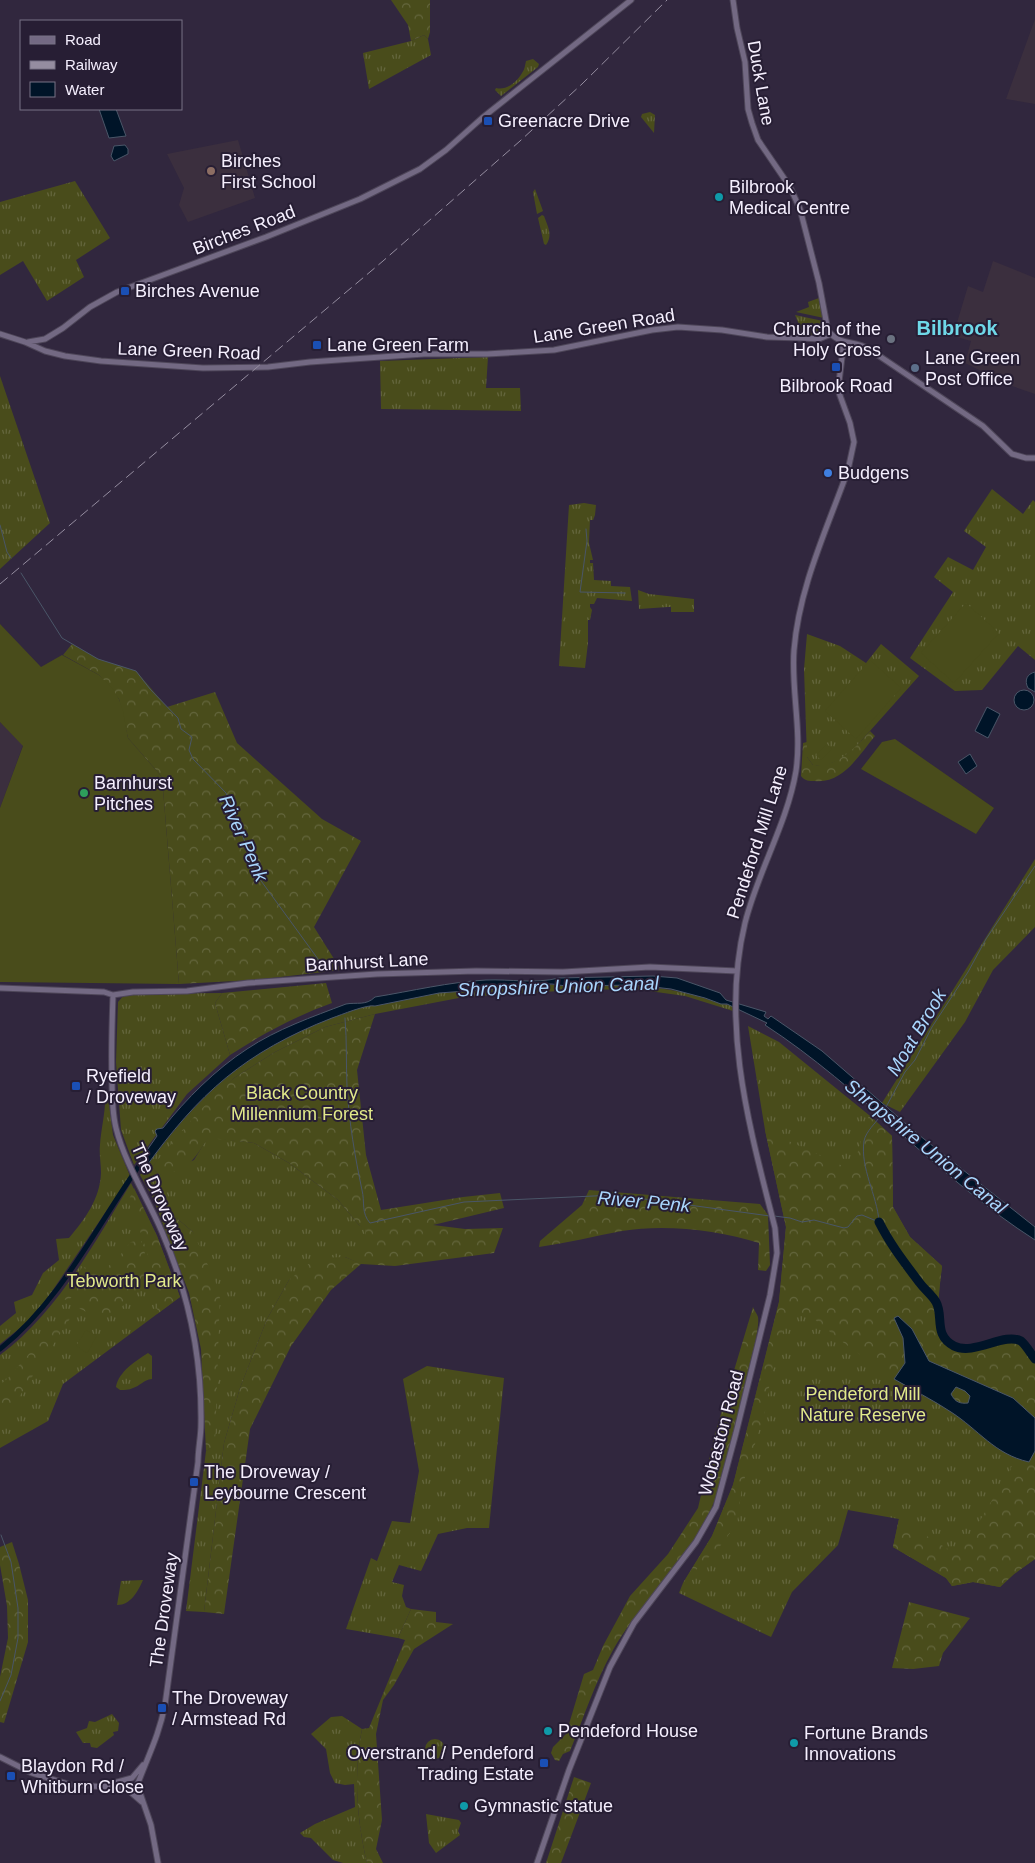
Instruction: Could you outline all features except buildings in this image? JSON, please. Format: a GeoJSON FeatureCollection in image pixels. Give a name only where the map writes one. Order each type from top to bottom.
{"type":"FeatureCollection","features":[{"type":"Feature","properties":{"kind":"street","name":"Birches Road"},"geometry":{"type":"LineString","coordinates":[[25,342],[45,339],[63,328],[90,306],[117,292],[266,237],[360,198],[420,169],[632,0]]}},
{"type":"Feature","properties":{"kind":"street","name":"Duck Lane"},"geometry":{"type":"LineString","coordinates":[[733,0],[745,62],[748,109],[752,123],[758,140],[790,187],[800,209],[819,283],[826,328],[830,334]]}},
{"type":"Feature","properties":{"kind":"street","name":"Lane Green Road"},"geometry":{"type":"LineString","coordinates":[[0,334],[56,354],[78,359],[203,368],[235,368],[424,354],[487,354],[554,350],[652,330],[678,327],[722,330],[767,337],[819,339],[830,334]]}},
{"type":"Feature","properties":{"kind":"street"},"geometry":{"type":"LineString","coordinates":[[830,334],[842,343],[853,343],[868,349],[983,426],[1012,454],[1026,458],[1035,458]]}},
{"type":"Feature","properties":{"kind":"street","name":"Pendeford Mill Lane"},"geometry":{"type":"LineString","coordinates":[[737,971],[746,919],[788,802],[795,772],[798,739],[794,664],[796,628],[802,599],[846,477],[854,448],[852,431],[838,390],[843,349],[842,343]]}},
{"type":"Feature","properties":{"kind":"street","name":"Barnhurst Lane"},"geometry":{"type":"LineString","coordinates":[[0,988],[104,992],[112,995],[132,992],[187,991],[248,983],[377,974],[476,971],[564,972],[650,967],[737,971]]}},
{"type":"Feature","properties":{"kind":"street","name":"Wobaston Road"},"geometry":{"type":"LineString","coordinates":[[537,1863],[569,1770],[610,1666],[634,1623],[696,1542],[716,1507],[763,1325],[774,1272],[776,1241],[738,1064],[737,971]]}},
{"type":"Feature","properties":{"kind":"street","name":"The Droveway"},"geometry":{"type":"LineString","coordinates":[[112,995],[113,1109],[120,1143],[174,1260],[193,1331],[199,1365],[201,1425],[197,1470],[165,1704],[156,1742],[146,1762],[138,1785]]}},
{"type":"Feature","properties":{"kind":"street"},"geometry":{"type":"LineString","coordinates":[[0,1757],[32,1773],[71,1785],[103,1786],[128,1790],[135,1790],[138,1785]]}},
{"type":"Feature","properties":{"kind":"street","name":"The Droveway"},"geometry":{"type":"LineString","coordinates":[[130,1779],[146,1762]]}},
{"type":"Feature","properties":{"kind":"street"},"geometry":{"type":"LineString","coordinates":[[103,1786],[130,1779]]}},
{"type":"Feature","properties":{"kind":"street"},"geometry":{"type":"LineString","coordinates":[[130,1779],[138,1785],[145,1804],[158,1863]]}},
{"type":"Feature","properties":{"kind":"street"},"geometry":{"type":"LineString","coordinates":[[130,1779],[125,1784],[128,1790],[145,1804]]}},
{"type":"Feature","properties":{"kind":"shaded area"},"geometry":{"type":"Polygon","coordinates":[[[1035,19],[1035,104],[1006,99],[1035,19]]]}},
{"type":"Feature","properties":{"kind":"shaded area","name":"Birches First School"},"geometry":{"type":"Polygon","coordinates":[[[238,140],[255,198],[188,222],[179,205],[184,188],[167,154],[238,140]]]}},
{"type":"Feature","properties":{"kind":"shaded area"},"geometry":{"type":"Polygon","coordinates":[[[993,261],[1035,278],[1035,394],[1009,385],[965,363],[971,341],[953,336],[968,286],[983,292],[993,261]]]}},
{"type":"Feature","properties":{"kind":"shaded area"},"geometry":{"type":"Polygon","coordinates":[[[0,722],[23,745],[0,808],[0,722]]]}},
{"type":"Feature","properties":{"kind":"green space"},"geometry":{"type":"Polygon","coordinates":[[[391,0],[430,0],[430,32],[428,39],[424,35],[411,41],[408,25],[391,0]]]}},
{"type":"Feature","properties":{"kind":"green space"},"geometry":{"type":"Polygon","coordinates":[[[424,35],[428,39],[431,55],[369,89],[363,53],[411,41],[424,35]]]}},
{"type":"Feature","properties":{"kind":"green space"},"geometry":{"type":"Polygon","coordinates":[[[533,59],[539,64],[538,67],[501,96],[495,90],[496,88],[507,87],[514,82],[523,72],[526,61],[533,59]]]}},
{"type":"Feature","properties":{"kind":"green space"},"geometry":{"type":"Polygon","coordinates":[[[650,112],[655,115],[654,133],[641,117],[642,114],[650,112]]]}},
{"type":"Feature","properties":{"kind":"green space"},"geometry":{"type":"Polygon","coordinates":[[[75,181],[110,238],[76,260],[84,277],[47,301],[23,261],[0,275],[0,202],[75,181]]]}},
{"type":"Feature","properties":{"kind":"green space"},"geometry":{"type":"Polygon","coordinates":[[[535,189],[543,211],[537,214],[533,192],[535,189]]]}},
{"type":"Feature","properties":{"kind":"green space"},"geometry":{"type":"Polygon","coordinates":[[[542,215],[549,231],[546,245],[544,244],[538,218],[542,215]]]}},
{"type":"Feature","properties":{"kind":"green space"},"geometry":{"type":"Polygon","coordinates":[[[819,298],[824,318],[796,312],[809,307],[808,302],[819,298]]]}},
{"type":"Feature","properties":{"kind":"green space"},"geometry":{"type":"Polygon","coordinates":[[[795,315],[823,321],[825,330],[819,335],[803,334],[795,315]]]}},
{"type":"Feature","properties":{"kind":"green space"},"geometry":{"type":"Polygon","coordinates":[[[488,357],[486,388],[520,388],[521,411],[381,409],[380,361],[488,357]]]}},
{"type":"Feature","properties":{"kind":"green space"},"geometry":{"type":"Polygon","coordinates":[[[0,376],[50,523],[0,569],[0,376]]]}},
{"type":"Feature","properties":{"kind":"green space"},"geometry":{"type":"Polygon","coordinates":[[[992,489],[1023,514],[1033,500],[1035,502],[1035,660],[1018,646],[982,690],[955,691],[910,658],[953,592],[934,577],[948,557],[973,570],[986,547],[964,531],[992,489]]]}},
{"type":"Feature","properties":{"kind":"green space"},"geometry":{"type":"Polygon","coordinates":[[[584,503],[596,505],[593,520],[590,520],[589,543],[593,560],[590,560],[590,563],[593,563],[594,580],[611,581],[611,586],[630,587],[632,601],[597,598],[594,604],[590,604],[592,610],[590,620],[588,620],[585,668],[559,666],[569,505],[584,503]]]}},
{"type":"Feature","properties":{"kind":"green space"},"geometry":{"type":"Polygon","coordinates":[[[638,590],[649,594],[694,599],[694,612],[671,612],[671,607],[639,609],[638,590]]]}},
{"type":"Feature","properties":{"kind":"green space"},"geometry":{"type":"Polygon","coordinates":[[[966,603],[999,633],[954,683],[921,653],[966,603]]]}},
{"type":"Feature","properties":{"kind":"green space","name":"Barnhurst Pitches"},"geometry":{"type":"Polygon","coordinates":[[[0,624],[41,667],[62,655],[99,675],[112,688],[119,699],[128,738],[162,777],[179,984],[0,982],[0,808],[23,746],[0,722],[0,624]]]}},
{"type":"Feature","properties":{"kind":"green space"},"geometry":{"type":"Polygon","coordinates":[[[807,634],[840,646],[866,663],[881,644],[919,676],[853,750],[839,760],[824,766],[813,765],[807,757],[804,669],[807,634]]]}},
{"type":"Feature","properties":{"kind":"green space"},"geometry":{"type":"Polygon","coordinates":[[[72,644],[98,659],[136,671],[167,707],[215,692],[237,743],[322,819],[361,841],[314,927],[341,970],[253,980],[179,984],[162,777],[128,738],[119,699],[99,675],[63,655],[72,644]]]}},
{"type":"Feature","properties":{"kind":"green space"},"geometry":{"type":"Polygon","coordinates":[[[870,660],[901,688],[856,739],[825,711],[870,660]]]}},
{"type":"Feature","properties":{"kind":"green space"},"geometry":{"type":"Polygon","coordinates":[[[870,731],[875,736],[850,767],[842,773],[825,781],[809,781],[801,776],[803,743],[807,742],[807,757],[813,765],[822,765],[845,756],[870,731]]]}},
{"type":"Feature","properties":{"kind":"green space"},"geometry":{"type":"Polygon","coordinates":[[[895,739],[994,808],[976,834],[861,769],[882,742],[895,739]]]}},
{"type":"Feature","properties":{"kind":"green space"},"geometry":{"type":"Polygon","coordinates":[[[827,744],[832,749],[821,760],[816,755],[827,744]]]}},
{"type":"Feature","properties":{"kind":"green space"},"geometry":{"type":"Polygon","coordinates":[[[1035,859],[1035,927],[993,970],[965,1022],[900,1112],[882,1103],[1035,859]]]}},
{"type":"Feature","properties":{"kind":"green space"},"geometry":{"type":"Polygon","coordinates":[[[326,983],[332,1003],[280,1026],[230,1055],[215,1003],[222,993],[326,983]]]}},
{"type":"Feature","properties":{"kind":"green space"},"geometry":{"type":"Polygon","coordinates":[[[538,984],[626,986],[662,989],[699,996],[720,1004],[731,1005],[733,1006],[733,1011],[685,996],[635,989],[575,990],[464,997],[375,1014],[325,1027],[275,1052],[234,1078],[152,1167],[159,1175],[194,1160],[208,1137],[254,1143],[289,1163],[338,1200],[359,1225],[367,1229],[361,1264],[345,1257],[289,1280],[267,1319],[240,1388],[224,1443],[204,1612],[186,1611],[206,1451],[215,1445],[193,1232],[153,1198],[140,1175],[181,1123],[223,1081],[271,1047],[300,1032],[332,1018],[366,1007],[439,993],[533,986],[538,984]]]}},
{"type":"Feature","properties":{"kind":"green space"},"geometry":{"type":"Polygon","coordinates":[[[222,993],[215,1003],[230,1055],[187,1094],[161,1129],[155,1131],[157,1134],[134,1165],[121,1130],[116,1062],[118,1002],[125,994],[222,993]]]}},
{"type":"Feature","properties":{"kind":"green space","name":"Black Country Millennium Forest"},"geometry":{"type":"Polygon","coordinates":[[[375,1014],[357,1070],[366,1155],[381,1210],[500,1193],[504,1208],[433,1225],[465,1229],[503,1228],[494,1253],[395,1266],[361,1264],[331,1290],[291,1346],[250,1429],[224,1614],[204,1612],[224,1443],[240,1388],[267,1319],[289,1280],[316,1258],[345,1257],[360,1263],[366,1230],[359,1225],[338,1200],[289,1163],[254,1143],[208,1138],[194,1158],[184,1167],[159,1175],[152,1167],[199,1111],[234,1078],[275,1052],[325,1027],[375,1014]]]}},
{"type":"Feature","properties":{"kind":"green space","name":"Pendeford Mill Nature Reserve"},"geometry":{"type":"Polygon","coordinates":[[[748,1026],[779,1042],[892,1136],[893,1207],[910,1237],[942,1266],[939,1312],[945,1338],[954,1346],[968,1349],[1012,1339],[1020,1341],[1035,1359],[1035,1559],[1000,1587],[973,1582],[952,1586],[946,1578],[893,1547],[899,1519],[848,1510],[838,1545],[792,1592],[771,1637],[679,1593],[683,1583],[712,1536],[733,1485],[779,1302],[786,1227],[765,1130],[748,1026]]]}},
{"type":"Feature","properties":{"kind":"green space"},"geometry":{"type":"Polygon","coordinates":[[[105,1094],[108,1096],[113,1135],[130,1176],[46,1300],[25,1324],[0,1344],[0,1326],[16,1313],[14,1302],[32,1295],[43,1273],[59,1260],[56,1239],[69,1238],[86,1216],[95,1200],[101,1173],[100,1148],[105,1094]]]}},
{"type":"Feature","properties":{"kind":"green space"},"geometry":{"type":"Polygon","coordinates":[[[869,1115],[892,1136],[893,1207],[910,1237],[942,1266],[938,1311],[944,1336],[952,1344],[965,1348],[1006,1340],[1021,1341],[1035,1359],[1035,1416],[1013,1398],[929,1361],[912,1329],[898,1316],[894,1318],[903,1338],[905,1363],[894,1379],[814,1319],[791,1307],[774,1359],[765,1411],[742,1487],[737,1523],[722,1544],[683,1583],[712,1536],[733,1485],[779,1302],[786,1227],[765,1130],[847,1168],[855,1161],[869,1115]]]}},
{"type":"Feature","properties":{"kind":"green space","name":"Tebworth Park"},"geometry":{"type":"Polygon","coordinates":[[[131,1183],[157,1236],[180,1297],[63,1384],[48,1421],[0,1448],[0,1355],[21,1338],[57,1298],[89,1252],[131,1183]]]}},
{"type":"Feature","properties":{"kind":"green space"},"geometry":{"type":"Polygon","coordinates":[[[134,1188],[157,1236],[180,1297],[157,1314],[158,1287],[137,1221],[128,1202],[134,1188]]]}},
{"type":"Feature","properties":{"kind":"green space"},"geometry":{"type":"Polygon","coordinates":[[[589,1190],[760,1204],[768,1215],[770,1265],[766,1271],[758,1270],[759,1243],[709,1232],[673,1228],[622,1231],[539,1247],[540,1241],[582,1205],[589,1190]]]}},
{"type":"Feature","properties":{"kind":"green space"},"geometry":{"type":"Polygon","coordinates":[[[153,1198],[193,1232],[220,1292],[215,1446],[206,1451],[201,1349],[189,1293],[153,1198]]]}},
{"type":"Feature","properties":{"kind":"green space"},"geometry":{"type":"Polygon","coordinates":[[[141,1240],[151,1274],[145,1279],[137,1293],[116,1313],[94,1313],[83,1310],[76,1304],[75,1295],[68,1300],[61,1299],[83,1266],[88,1273],[108,1266],[115,1261],[131,1242],[141,1240]]]}},
{"type":"Feature","properties":{"kind":"green space"},"geometry":{"type":"Polygon","coordinates":[[[753,1307],[758,1317],[756,1339],[727,1464],[705,1523],[674,1569],[642,1608],[613,1650],[601,1674],[570,1751],[563,1754],[559,1761],[555,1760],[551,1753],[553,1747],[566,1734],[584,1674],[593,1670],[603,1646],[630,1596],[668,1554],[698,1508],[715,1434],[753,1307]]]}},
{"type":"Feature","properties":{"kind":"green space"},"geometry":{"type":"Polygon","coordinates":[[[67,1310],[72,1311],[71,1317],[8,1414],[0,1419],[0,1385],[67,1310]]]}},
{"type":"Feature","properties":{"kind":"green space"},"geometry":{"type":"Polygon","coordinates":[[[86,1330],[97,1336],[87,1353],[76,1346],[86,1330]]]}},
{"type":"Feature","properties":{"kind":"green space"},"geometry":{"type":"Polygon","coordinates":[[[148,1353],[152,1356],[152,1379],[130,1389],[120,1390],[116,1387],[124,1371],[148,1353]]]}},
{"type":"Feature","properties":{"kind":"green space"},"geometry":{"type":"Polygon","coordinates":[[[427,1366],[504,1378],[489,1528],[467,1528],[438,1534],[421,1571],[399,1565],[392,1582],[404,1585],[402,1596],[406,1607],[411,1609],[398,1638],[346,1629],[371,1558],[377,1561],[392,1521],[410,1523],[419,1471],[403,1379],[427,1366]]]}},
{"type":"Feature","properties":{"kind":"green space"},"geometry":{"type":"Polygon","coordinates":[[[956,1387],[971,1396],[968,1403],[958,1402],[954,1399],[951,1394],[956,1387]]]}},
{"type":"Feature","properties":{"kind":"green space"},"geometry":{"type":"Polygon","coordinates":[[[1035,1451],[1035,1559],[1000,1587],[973,1582],[952,1586],[946,1578],[893,1547],[899,1519],[956,1554],[971,1536],[1016,1459],[1029,1462],[1035,1451]]]}},
{"type":"Feature","properties":{"kind":"green space"},"geometry":{"type":"Polygon","coordinates":[[[12,1542],[28,1600],[28,1642],[4,1723],[0,1722],[0,1677],[8,1638],[7,1606],[0,1565],[0,1547],[12,1542]]]}},
{"type":"Feature","properties":{"kind":"green space"},"geometry":{"type":"Polygon","coordinates":[[[143,1580],[130,1600],[117,1605],[121,1581],[143,1580]]]}},
{"type":"Feature","properties":{"kind":"green space"},"geometry":{"type":"Polygon","coordinates":[[[909,1602],[970,1618],[943,1653],[939,1666],[913,1669],[892,1668],[909,1602]]]}},
{"type":"Feature","properties":{"kind":"green space"},"geometry":{"type":"Polygon","coordinates":[[[411,1609],[436,1612],[436,1622],[453,1624],[414,1649],[394,1685],[383,1700],[376,1734],[382,1820],[376,1849],[383,1863],[367,1863],[357,1797],[359,1746],[362,1729],[369,1728],[405,1640],[398,1638],[411,1609]]]}},
{"type":"Feature","properties":{"kind":"green space"},"geometry":{"type":"Polygon","coordinates":[[[112,1714],[119,1723],[118,1731],[113,1732],[114,1735],[97,1748],[91,1747],[90,1743],[83,1743],[76,1732],[87,1728],[89,1721],[95,1722],[112,1714]]]}},
{"type":"Feature","properties":{"kind":"green space"},"geometry":{"type":"Polygon","coordinates":[[[342,1716],[362,1729],[359,1746],[357,1797],[367,1863],[343,1863],[333,1860],[311,1838],[304,1837],[300,1833],[315,1824],[355,1807],[354,1784],[335,1783],[330,1773],[326,1749],[311,1734],[331,1717],[342,1716]]]}},
{"type":"Feature","properties":{"kind":"green space"},"geometry":{"type":"Polygon","coordinates":[[[435,1739],[442,1742],[445,1749],[442,1756],[435,1759],[428,1756],[425,1749],[428,1742],[435,1739]]]}},
{"type":"Feature","properties":{"kind":"green space"},"geometry":{"type":"Polygon","coordinates":[[[574,1777],[591,1783],[561,1863],[546,1863],[574,1777]]]}},
{"type":"Feature","properties":{"kind":"green space"},"geometry":{"type":"Polygon","coordinates":[[[426,1814],[459,1820],[461,1823],[458,1831],[460,1835],[436,1853],[429,1843],[426,1814]]]}},
{"type":"Feature","properties":{"kind":"water"},"geometry":{"type":"Polygon","coordinates":[[[99,110],[116,110],[126,136],[109,138],[99,110]]]}},
{"type":"Feature","properties":{"kind":"water"},"geometry":{"type":"Polygon","coordinates":[[[125,145],[128,149],[128,154],[114,161],[111,156],[114,146],[125,145]]]}},
{"type":"Feature","properties":{"kind":"water"},"geometry":{"type":"Polygon","coordinates":[[[1035,672],[1035,692],[1028,688],[1026,680],[1028,676],[1035,672]]]}},
{"type":"Feature","properties":{"kind":"water"},"geometry":{"type":"Polygon","coordinates":[[[1024,690],[1031,693],[1034,700],[1031,707],[1024,710],[1017,707],[1014,700],[1017,693],[1024,690]]]}},
{"type":"Feature","properties":{"kind":"water"},"geometry":{"type":"Polygon","coordinates":[[[987,707],[1000,714],[988,738],[975,731],[987,707]]]}},
{"type":"Feature","properties":{"kind":"water"},"geometry":{"type":"Polygon","coordinates":[[[970,754],[977,766],[966,774],[958,762],[970,754]]]}},
{"type":"Feature","properties":{"kind":"water"},"geometry":{"type":"Polygon","coordinates":[[[653,976],[677,978],[720,993],[726,1000],[766,1012],[764,1016],[768,1019],[771,1016],[822,1051],[919,1135],[1035,1227],[1035,1240],[1000,1216],[966,1189],[834,1076],[765,1025],[767,1023],[727,1004],[721,1004],[671,989],[636,985],[566,986],[538,984],[533,986],[439,993],[366,1007],[332,1018],[274,1045],[226,1078],[185,1118],[145,1168],[139,1167],[138,1163],[157,1136],[155,1131],[163,1128],[181,1106],[235,1057],[270,1035],[346,1004],[365,1003],[375,997],[472,981],[532,981],[559,978],[653,976]]]}},
{"type":"Feature","properties":{"kind":"water"},"geometry":{"type":"Polygon","coordinates":[[[898,1316],[912,1329],[929,1361],[1013,1398],[1035,1418],[1035,1451],[1029,1462],[996,1447],[951,1412],[894,1379],[905,1363],[903,1338],[894,1318],[898,1316]],[[956,1387],[951,1394],[958,1402],[968,1403],[970,1396],[965,1391],[956,1387]]]}},
{"type":"Feature","properties":{"kind":"waterway","name":"River Penk"},"geometry":{"type":"LineString","coordinates":[[0,525],[7,552],[11,558]]}},
{"type":"Feature","properties":{"kind":"waterway"},"geometry":{"type":"LineString","coordinates":[[586,529],[587,541],[580,592],[625,593]]}},
{"type":"Feature","properties":{"kind":"waterway","name":"River Penk"},"geometry":{"type":"LineString","coordinates":[[21,573],[62,638],[98,659],[136,671],[150,689],[178,718],[181,729],[192,737],[189,750],[193,759],[226,793],[259,878],[326,970]]}},
{"type":"Feature","properties":{"kind":"waterway","name":"Moat Brook"},"geometry":{"type":"LineString","coordinates":[[886,1107],[905,1072],[915,1060],[932,1027],[968,972],[986,939],[1035,866]]}},
{"type":"Feature","properties":{"kind":"waterway","name":"River Penk"},"geometry":{"type":"LineString","coordinates":[[345,1018],[347,1087],[351,1126],[363,1194],[364,1211],[370,1223],[464,1202],[615,1195],[770,1216]]}},
{"type":"Feature","properties":{"kind":"waterway","name":"Moat Brook"},"geometry":{"type":"LineString","coordinates":[[879,1221],[878,1211],[866,1171],[863,1151],[867,1134],[881,1115]]}},
{"type":"Feature","properties":{"kind":"waterway","name":"Shropshire Union Canal"},"geometry":{"type":"LineString","coordinates":[[0,1349],[22,1330],[60,1285],[141,1163]]}},
{"type":"Feature","properties":{"kind":"waterway","name":"River Penk"},"geometry":{"type":"LineString","coordinates":[[774,1216],[802,1222],[814,1220],[844,1228],[848,1227],[857,1216],[862,1215],[879,1222]]}},
{"type":"Feature","properties":{"kind":"waterway","name":"River Penk"},"geometry":{"type":"LineString","coordinates":[[879,1222],[903,1260],[936,1302],[941,1331],[948,1342],[954,1346],[971,1348],[1006,1339],[1014,1339],[1021,1341],[1035,1359]]}},
{"type":"Feature","properties":{"kind":"waterway"},"geometry":{"type":"LineString","coordinates":[[0,1701],[11,1675],[18,1638],[18,1608],[11,1562],[1,1535]]}},
{"type":"Feature","properties":{"kind":"railway"},"geometry":{"type":"LineString","coordinates":[[0,584],[383,261],[520,141],[582,84],[667,0]]}},
{"type":"Feature","properties":{"kind":"place","name":"Greenacre Drive"},"geometry":{"type":"Point","coordinates":[488,121]}},
{"type":"Feature","properties":{"kind":"place","name":"Birches First School"},"geometry":{"type":"Point","coordinates":[211,171]}},
{"type":"Feature","properties":{"kind":"place","name":"Bilbrook Medical Centre"},"geometry":{"type":"Point","coordinates":[719,197]}},
{"type":"Feature","properties":{"kind":"place","name":"Birches Avenue"},"geometry":{"type":"Point","coordinates":[125,291]}},
{"type":"Feature","properties":{"kind":"place","name":"Church of the Holy Cross"},"geometry":{"type":"Point","coordinates":[891,339]}},
{"type":"Feature","properties":{"kind":"place","name":"Lane Green Farm"},"geometry":{"type":"Point","coordinates":[317,345]}},
{"type":"Feature","properties":{"kind":"place","name":"Bilbrook Road"},"geometry":{"type":"Point","coordinates":[836,367]}},
{"type":"Feature","properties":{"kind":"place","name":"Lane Green Post Office"},"geometry":{"type":"Point","coordinates":[915,368]}},
{"type":"Feature","properties":{"kind":"place","name":"Budgens"},"geometry":{"type":"Point","coordinates":[828,473]}},
{"type":"Feature","properties":{"kind":"place","name":"Barnhurst Pitches"},"geometry":{"type":"Point","coordinates":[84,793]}},
{"type":"Feature","properties":{"kind":"place","name":"Ryefield / Droveway"},"geometry":{"type":"Point","coordinates":[76,1086]}},
{"type":"Feature","properties":{"kind":"place","name":"The Droveway / Leybourne Crescent"},"geometry":{"type":"Point","coordinates":[194,1482]}},
{"type":"Feature","properties":{"kind":"place","name":"The Droveway / Armstead Rd"},"geometry":{"type":"Point","coordinates":[162,1708]}},
{"type":"Feature","properties":{"kind":"place","name":"Pendeford House"},"geometry":{"type":"Point","coordinates":[548,1731]}},
{"type":"Feature","properties":{"kind":"place","name":"Fortune Brands Innovations"},"geometry":{"type":"Point","coordinates":[794,1743]}},
{"type":"Feature","properties":{"kind":"place","name":"Overstrand / Pendeford Trading Estate"},"geometry":{"type":"Point","coordinates":[544,1763]}},
{"type":"Feature","properties":{"kind":"place","name":"Blaydon Rd / Whitburn Close"},"geometry":{"type":"Point","coordinates":[11,1776]}},
{"type":"Feature","properties":{"kind":"place","name":"Gymnastic statue"},"geometry":{"type":"Point","coordinates":[464,1806]}},
{"type":"Feature","properties":{"kind":"district","name":"Bilbrook"},"geometry":{"type":"Point","coordinates":[957,328]}}]}
